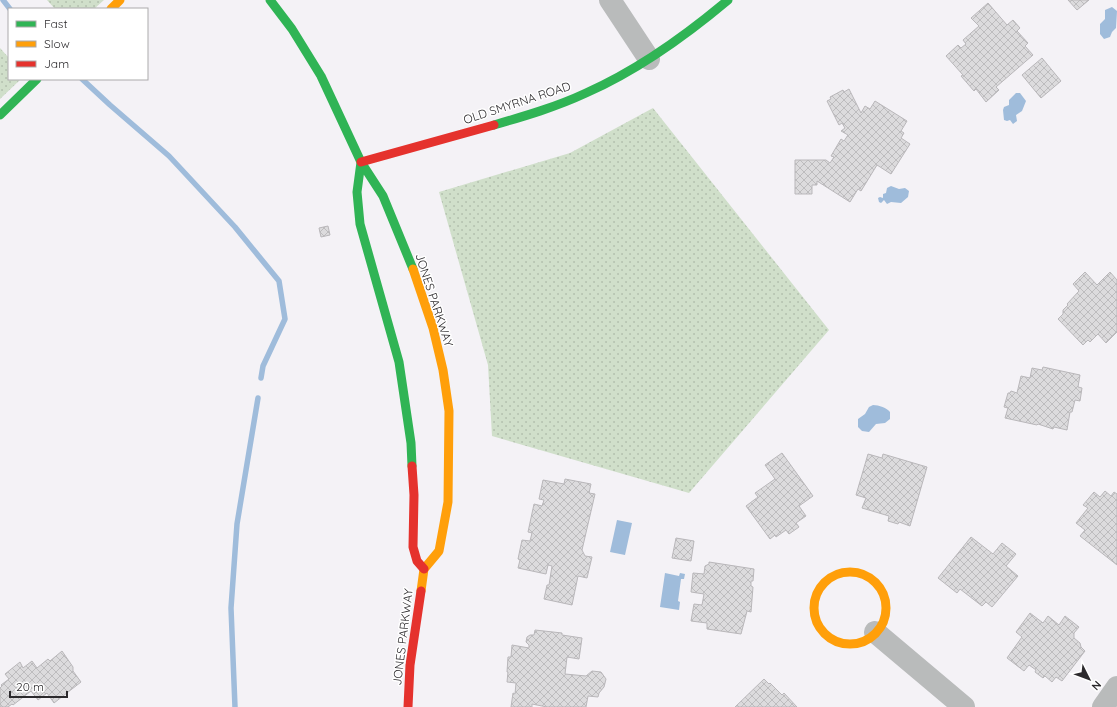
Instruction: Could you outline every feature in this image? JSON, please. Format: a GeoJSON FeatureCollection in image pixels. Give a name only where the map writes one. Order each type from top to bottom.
{"type":"FeatureCollection","features":[{"type":"Feature","properties":{"kind":"street"},"geometry":{"type":"LineString","coordinates":[[112,8],[120,0]]}},
{"type":"Feature","properties":{"kind":"street","name":"JONES PARKWAY"},"geometry":{"type":"LineString","coordinates":[[270,0],[292,29],[321,76],[361,162],[383,196],[419,284],[433,328],[443,370],[449,411],[448,502],[440,551],[424,569],[410,665],[408,707]]}},
{"type":"Feature","properties":{"kind":"street"},"geometry":{"type":"LineString","coordinates":[[610,0],[649,59]]}},
{"type":"Feature","properties":{"kind":"street","name":"OLD SMYRNA ROAD"},"geometry":{"type":"LineString","coordinates":[[361,162],[507,121],[563,103],[608,83],[649,59],[688,33],[728,0]]}},
{"type":"Feature","properties":{"kind":"street"},"geometry":{"type":"LineString","coordinates":[[0,115],[36,80]]}},
{"type":"Feature","properties":{"kind":"street"},"geometry":{"type":"LineString","coordinates":[[361,162],[357,192],[360,224],[399,362],[411,443],[414,495],[413,547],[417,561],[424,569]]}},
{"type":"Feature","properties":{"kind":"street"},"geometry":{"type":"LineString","coordinates":[[844,572],[856,572],[867,576],[876,583],[883,593],[886,605],[885,617],[875,632],[861,642],[848,644],[837,642],[826,635],[819,627],[814,616],[814,604],[817,593],[824,583],[833,576],[844,572]]}},
{"type":"Feature","properties":{"kind":"street"},"geometry":{"type":"LineString","coordinates":[[875,632],[964,707]]}},
{"type":"Feature","properties":{"kind":"street"},"geometry":{"type":"LineString","coordinates":[[1103,707],[1117,687]]}},
{"type":"Feature","properties":{"kind":"green space"},"geometry":{"type":"Polygon","coordinates":[[[47,0],[104,0],[95,8],[54,8],[47,0]]]}},
{"type":"Feature","properties":{"kind":"green space"},"geometry":{"type":"Polygon","coordinates":[[[0,48],[8,57],[8,80],[20,80],[0,99],[0,48]]]}},
{"type":"Feature","properties":{"kind":"green space"},"geometry":{"type":"Polygon","coordinates":[[[653,108],[829,330],[689,493],[492,436],[488,365],[439,192],[570,153],[653,108]]]}},
{"type":"Feature","properties":{"kind":"water"},"geometry":{"type":"Polygon","coordinates":[[[1112,7],[1117,11],[1116,28],[1110,37],[1104,39],[1100,34],[1100,24],[1105,19],[1105,10],[1112,7]]]}},
{"type":"Feature","properties":{"kind":"water"},"geometry":{"type":"Polygon","coordinates":[[[1016,93],[1020,93],[1026,101],[1022,111],[1016,115],[1017,121],[1013,124],[1010,120],[1004,120],[1003,110],[1004,107],[1009,105],[1009,100],[1016,93]]]}},
{"type":"Feature","properties":{"kind":"water"},"geometry":{"type":"Polygon","coordinates":[[[891,186],[899,189],[905,188],[909,191],[908,197],[901,203],[891,202],[887,204],[884,200],[881,203],[879,202],[878,198],[883,198],[883,194],[886,193],[887,188],[891,186]]]}},
{"type":"Feature","properties":{"kind":"water"},"geometry":{"type":"Polygon","coordinates":[[[873,405],[883,407],[889,411],[890,419],[885,423],[876,424],[869,432],[862,431],[858,427],[858,419],[865,414],[869,407],[873,405]]]}},
{"type":"Feature","properties":{"kind":"water"},"geometry":{"type":"Polygon","coordinates":[[[617,520],[632,523],[625,555],[610,552],[617,520]]]}},
{"type":"Feature","properties":{"kind":"water"},"geometry":{"type":"Polygon","coordinates":[[[665,573],[679,576],[680,573],[685,574],[684,579],[681,579],[678,601],[680,602],[679,610],[660,607],[665,573]]]}},
{"type":"Feature","properties":{"kind":"building"},"geometry":{"type":"Polygon","coordinates":[[[1068,0],[1089,0],[1077,10],[1068,0]]]}},
{"type":"Feature","properties":{"kind":"building"},"geometry":{"type":"Polygon","coordinates":[[[988,3],[1007,25],[1013,20],[1020,28],[1017,31],[1028,43],[1025,46],[1033,55],[996,87],[999,90],[986,102],[976,89],[974,91],[961,76],[963,75],[946,56],[958,45],[961,48],[966,44],[963,40],[979,26],[971,18],[988,3]]]}},
{"type":"Feature","properties":{"kind":"building"},"geometry":{"type":"Polygon","coordinates":[[[1042,58],[1061,81],[1041,98],[1022,75],[1042,58]]]}},
{"type":"Feature","properties":{"kind":"building"},"geometry":{"type":"Polygon","coordinates":[[[849,89],[861,113],[865,106],[870,109],[875,101],[907,121],[901,131],[904,133],[901,138],[910,144],[891,174],[877,165],[861,191],[858,189],[850,202],[817,181],[817,185],[812,185],[812,194],[795,194],[795,160],[826,160],[830,163],[834,157],[831,156],[841,139],[844,141],[848,135],[841,131],[845,128],[842,123],[839,125],[827,101],[831,99],[830,97],[843,90],[844,92],[849,89]]]}},
{"type":"Feature","properties":{"kind":"building"},"geometry":{"type":"Polygon","coordinates":[[[328,226],[330,235],[321,237],[319,228],[328,226]]]}},
{"type":"Feature","properties":{"kind":"building"},"geometry":{"type":"Polygon","coordinates":[[[1085,272],[1097,285],[1110,272],[1117,280],[1117,332],[1106,343],[1098,334],[1090,342],[1088,340],[1083,345],[1058,319],[1063,314],[1063,310],[1068,305],[1067,304],[1079,291],[1073,284],[1085,272]]]}},
{"type":"Feature","properties":{"kind":"building"},"geometry":{"type":"Polygon","coordinates":[[[1043,367],[1080,375],[1078,387],[1082,388],[1080,401],[1075,400],[1072,412],[1070,412],[1067,430],[1054,427],[1053,429],[1038,424],[1005,418],[1008,408],[1004,407],[1008,393],[1011,391],[1017,393],[1021,376],[1030,378],[1032,368],[1042,370],[1043,367]]]}},
{"type":"Feature","properties":{"kind":"building"},"geometry":{"type":"Polygon","coordinates":[[[782,453],[813,496],[799,506],[806,516],[796,523],[799,527],[789,534],[786,530],[770,539],[746,506],[758,497],[755,493],[775,479],[765,465],[782,453]]]}},
{"type":"Feature","properties":{"kind":"building"},"geometry":{"type":"Polygon","coordinates":[[[868,454],[882,458],[883,454],[927,467],[910,526],[899,522],[898,524],[888,521],[889,516],[862,508],[866,498],[856,495],[868,454]]]}},
{"type":"Feature","properties":{"kind":"building"},"geometry":{"type":"Polygon","coordinates":[[[565,479],[591,484],[589,493],[595,494],[582,550],[585,556],[592,557],[587,578],[578,576],[572,605],[544,599],[547,585],[549,585],[552,566],[548,565],[546,574],[518,568],[520,560],[518,559],[522,540],[530,541],[532,533],[528,532],[534,504],[542,506],[544,500],[539,499],[543,480],[564,484],[565,479]]]}},
{"type":"Feature","properties":{"kind":"building"},"geometry":{"type":"Polygon","coordinates":[[[1105,491],[1111,496],[1114,492],[1117,494],[1117,565],[1080,536],[1085,530],[1076,523],[1088,508],[1083,505],[1094,492],[1100,497],[1105,491]]]}},
{"type":"Feature","properties":{"kind":"building"},"geometry":{"type":"Polygon","coordinates":[[[971,537],[993,554],[1002,543],[1016,554],[1006,566],[1018,576],[992,607],[986,602],[982,606],[960,589],[957,593],[938,578],[971,537]]]}},
{"type":"Feature","properties":{"kind":"building"},"geometry":{"type":"Polygon","coordinates":[[[676,538],[694,541],[691,561],[672,558],[676,538]]]}},
{"type":"Feature","properties":{"kind":"building"},"geometry":{"type":"Polygon","coordinates":[[[709,562],[754,569],[753,581],[751,581],[751,586],[753,587],[751,612],[747,611],[741,634],[707,629],[707,623],[691,621],[694,604],[702,605],[704,594],[691,592],[693,573],[704,574],[705,566],[709,564],[709,562]]]}},
{"type":"Feature","properties":{"kind":"building"},"geometry":{"type":"Polygon","coordinates":[[[1030,613],[1043,623],[1048,616],[1059,625],[1065,616],[1079,627],[1074,633],[1074,638],[1080,643],[1081,647],[1085,651],[1062,681],[1056,677],[1052,682],[1045,676],[1043,678],[1029,665],[1024,671],[1007,658],[1022,637],[1016,632],[1030,613]]]}},
{"type":"Feature","properties":{"kind":"building"},"geometry":{"type":"Polygon","coordinates":[[[535,630],[562,633],[562,635],[582,638],[579,659],[567,657],[565,674],[586,676],[592,671],[601,672],[606,679],[604,687],[599,693],[598,697],[588,696],[586,707],[547,707],[532,704],[532,707],[511,707],[513,693],[515,694],[516,683],[507,682],[508,657],[511,657],[512,645],[529,648],[529,645],[526,642],[527,637],[534,635],[535,630]]]}},
{"type":"Feature","properties":{"kind":"building"},"geometry":{"type":"Polygon","coordinates":[[[62,651],[81,682],[54,703],[47,693],[38,700],[31,691],[13,705],[12,704],[8,707],[0,707],[0,688],[2,686],[1,685],[9,679],[5,674],[20,662],[23,668],[32,661],[37,668],[48,659],[50,661],[62,651]]]}},
{"type":"Feature","properties":{"kind":"building"},"geometry":{"type":"Polygon","coordinates":[[[764,679],[782,695],[784,693],[797,707],[735,707],[764,679]]]}},
{"type":"Feature","properties":{"kind":"waterway"},"geometry":{"type":"LineString","coordinates":[[3,0],[9,8]]}},
{"type":"Feature","properties":{"kind":"waterway"},"geometry":{"type":"LineString","coordinates":[[83,80],[169,156],[235,227],[279,281],[285,319],[263,366],[261,378]]}},
{"type":"Feature","properties":{"kind":"waterway"},"geometry":{"type":"LineString","coordinates":[[235,707],[231,608],[237,524],[258,398]]}},
{"type":"Feature","properties":{"kind":"traffic: fast"},"geometry":{"type":"LineString","coordinates":[[270,0],[292,29],[321,76],[361,162],[383,196],[413,269]]}},
{"type":"Feature","properties":{"kind":"traffic: fast"},"geometry":{"type":"LineString","coordinates":[[494,125],[563,103],[624,74],[677,40],[728,0]]}},
{"type":"Feature","properties":{"kind":"traffic: fast"},"geometry":{"type":"LineString","coordinates":[[0,115],[36,80]]}},
{"type":"Feature","properties":{"kind":"traffic: fast"},"geometry":{"type":"LineString","coordinates":[[361,162],[357,192],[360,224],[399,362],[411,443],[412,466]]}},
{"type":"Feature","properties":{"kind":"traffic: slow"},"geometry":{"type":"LineString","coordinates":[[112,8],[120,0]]}},
{"type":"Feature","properties":{"kind":"traffic: slow"},"geometry":{"type":"LineString","coordinates":[[413,269],[433,328],[443,370],[449,411],[448,502],[439,551],[424,569],[421,591]]}},
{"type":"Feature","properties":{"kind":"traffic: slow"},"geometry":{"type":"LineString","coordinates":[[850,572],[870,578],[880,588],[886,608],[880,628],[870,638],[850,644],[830,638],[820,628],[814,608],[820,588],[830,578],[850,572]]}},
{"type":"Feature","properties":{"kind":"traffic: jam"},"geometry":{"type":"LineString","coordinates":[[361,162],[494,125]]}},
{"type":"Feature","properties":{"kind":"traffic: jam"},"geometry":{"type":"LineString","coordinates":[[412,466],[414,495],[413,547],[417,561],[424,569]]}},
{"type":"Feature","properties":{"kind":"traffic: jam"},"geometry":{"type":"LineString","coordinates":[[408,707],[410,665],[421,591]]}}]}
